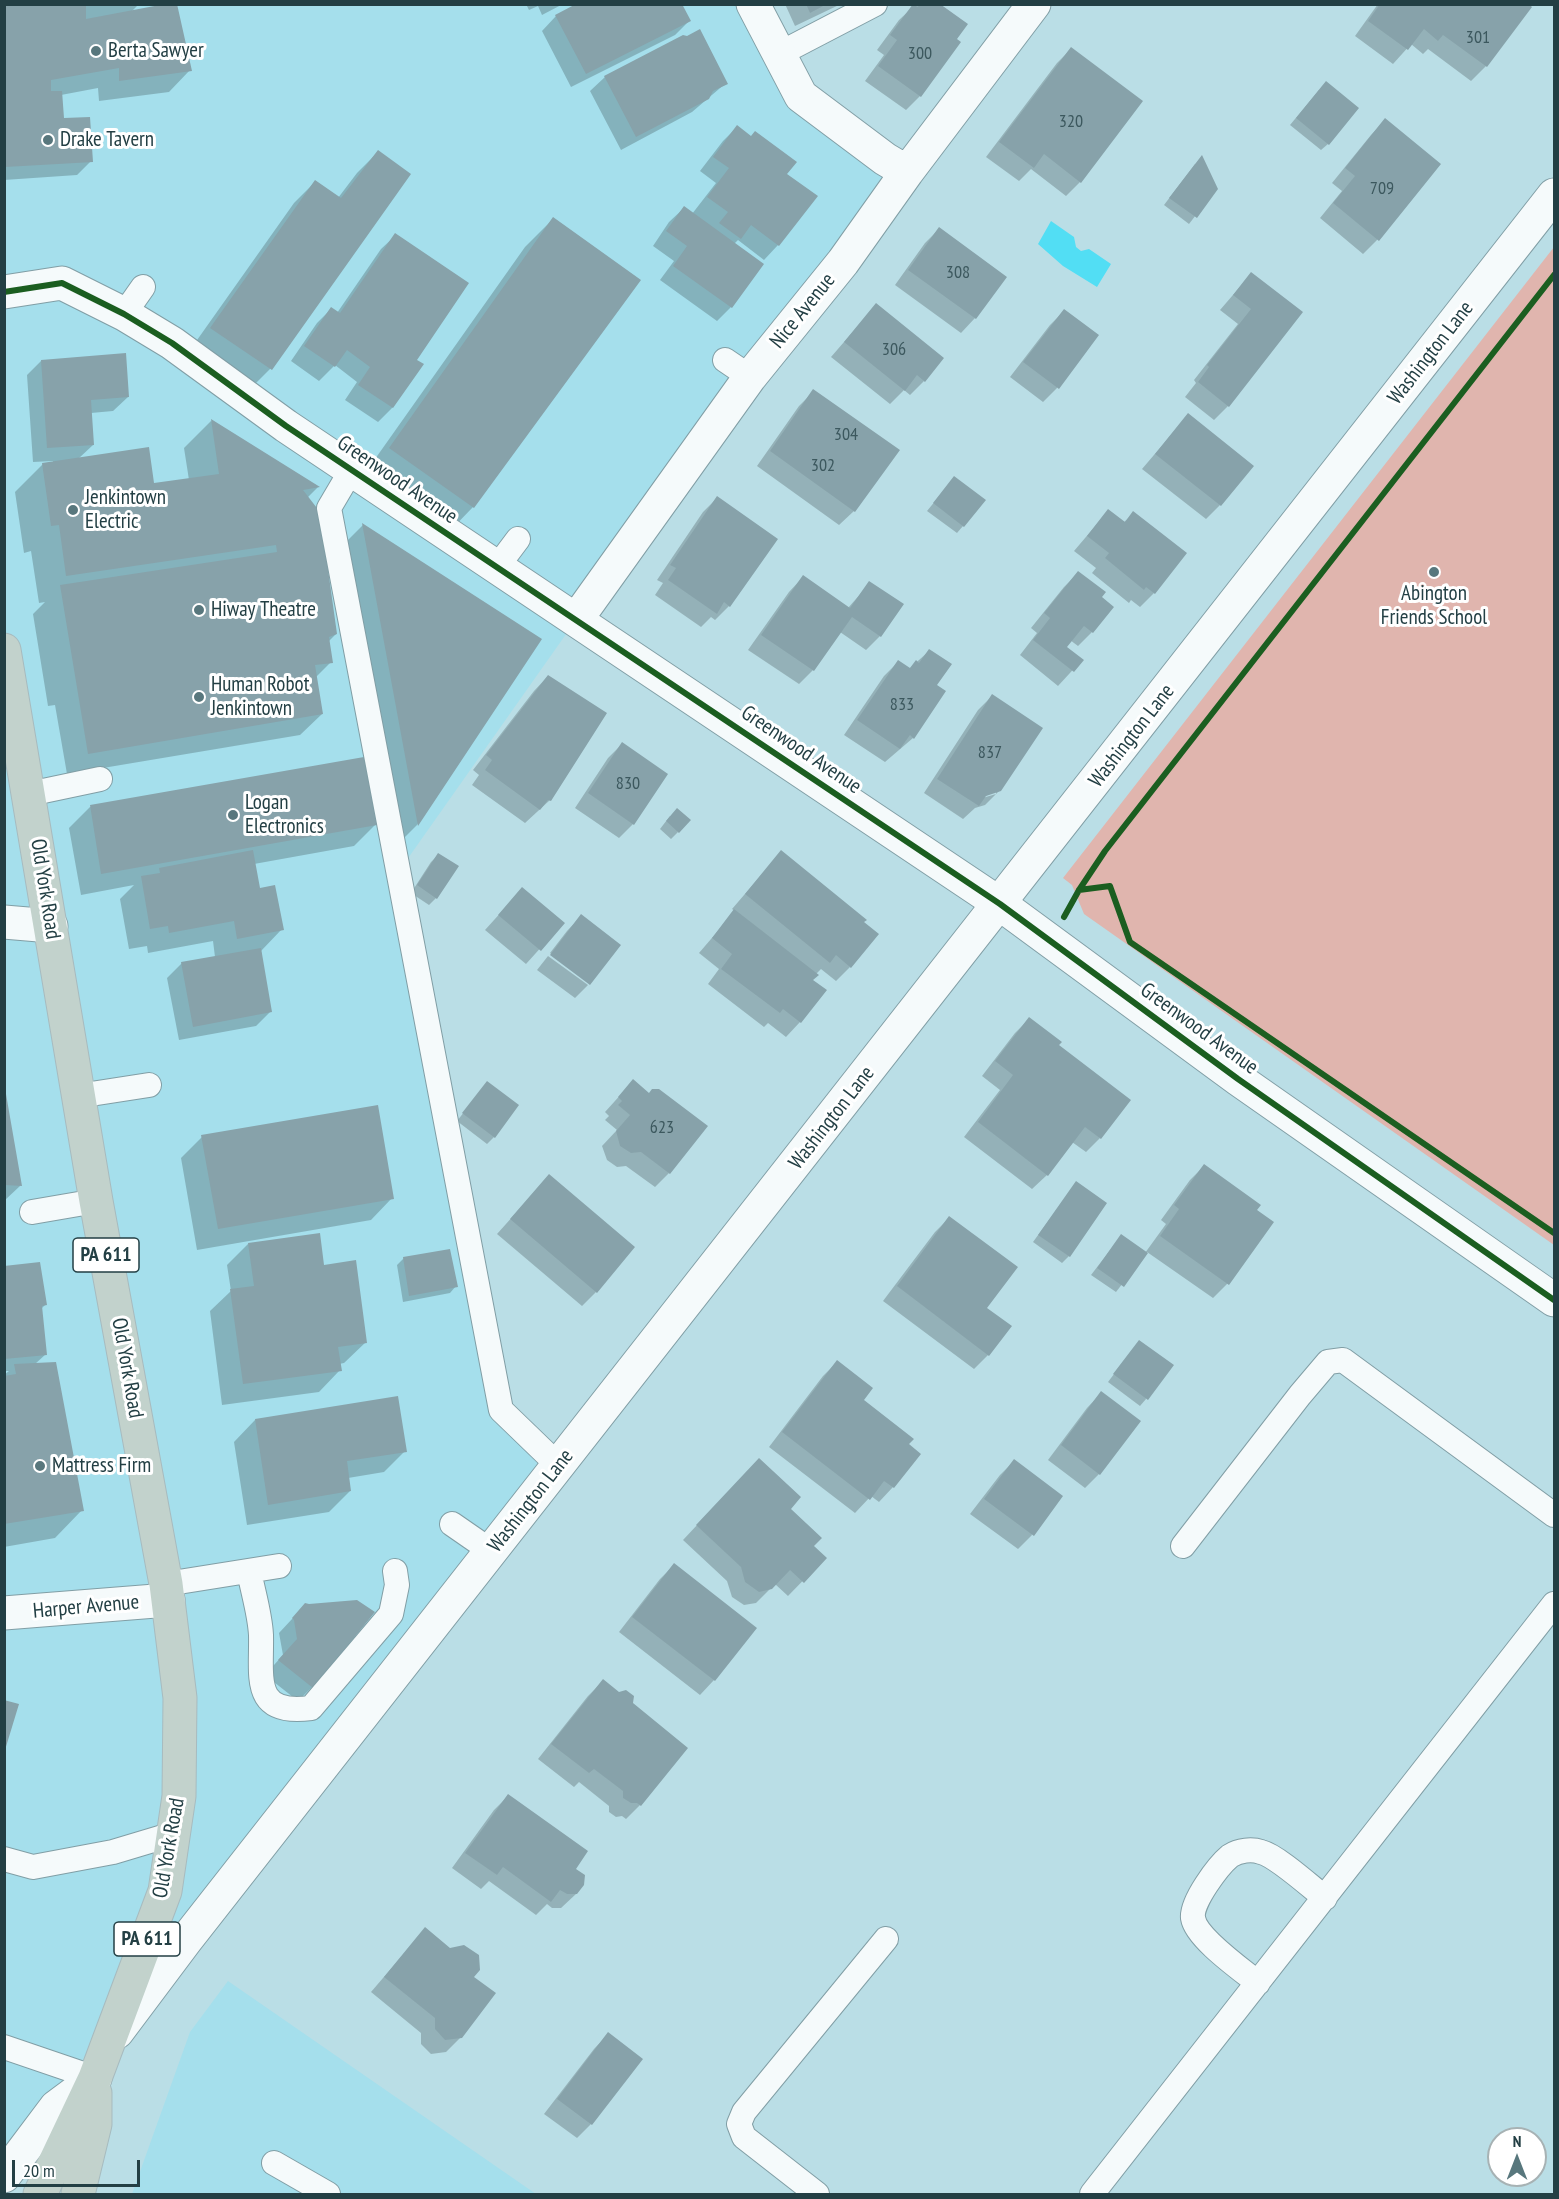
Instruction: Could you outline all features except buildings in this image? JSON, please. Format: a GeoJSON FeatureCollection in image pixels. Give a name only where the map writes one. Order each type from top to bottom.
{"type":"FeatureCollection","features":[{"type":"Feature","properties":{"kind":"highway","name":"Old York Road"},"geometry":{"type":"LineString","coordinates":[[4,650],[96,1201],[167,1592],[180,1698],[179,1796],[165,1891],[96,2078],[40,2194]]}},
{"type":"Feature","properties":{"kind":"highway","name":"Old York Road"},"geometry":{"type":"LineString","coordinates":[[78,2194],[95,2124],[96,2078]]}},
{"type":"Feature","properties":{"kind":"street"},"geometry":{"type":"LineString","coordinates":[[753,4],[801,96],[885,159],[907,172]]}},
{"type":"Feature","properties":{"kind":"street","name":"Nice Avenue"},"geometry":{"type":"LineString","coordinates":[[576,620],[737,369],[843,262],[907,172],[1034,4]]}},
{"type":"Feature","properties":{"kind":"street","name":"Washington Lane"},"geometry":{"type":"LineString","coordinates":[[109,2042],[186,1940],[1554,195]]}},
{"type":"Feature","properties":{"kind":"street","name":"Greenwood Avenue"},"geometry":{"type":"LineString","coordinates":[[4,292],[62,282],[124,314],[172,343],[286,426],[1000,904],[1238,1079],[1554,1300]]}},
{"type":"Feature","properties":{"kind":"street"},"geometry":{"type":"LineString","coordinates":[[4,922],[51,926]]}},
{"type":"Feature","properties":{"kind":"street","name":"Harper Avenue"},"geometry":{"type":"LineString","coordinates":[[4,1613],[167,1592]]}},
{"type":"Feature","properties":{"kind":"street"},"geometry":{"type":"LineString","coordinates":[[4,2176],[56,2108],[96,2078]]}},
{"type":"Feature","properties":{"kind":"lane"},"geometry":{"type":"LineString","coordinates":[[779,54],[875,4]]}},
{"type":"Feature","properties":{"kind":"lane"},"geometry":{"type":"LineString","coordinates":[[124,314],[143,287]]}},
{"type":"Feature","properties":{"kind":"lane"},"geometry":{"type":"LineString","coordinates":[[352,469],[329,508],[392,872],[501,1410],[558,1466]]}},
{"type":"Feature","properties":{"kind":"lane"},"geometry":{"type":"LineString","coordinates":[[497,567],[518,539]]}},
{"type":"Feature","properties":{"kind":"lane"},"geometry":{"type":"LineString","coordinates":[[29,794],[100,779]]}},
{"type":"Feature","properties":{"kind":"lane"},"geometry":{"type":"LineString","coordinates":[[78,1096],[149,1085]]}},
{"type":"Feature","properties":{"kind":"lane"},"geometry":{"type":"LineString","coordinates":[[32,1212],[96,1201]]}},
{"type":"Feature","properties":{"kind":"lane"},"geometry":{"type":"LineString","coordinates":[[1183,1546],[1328,1362],[1343,1360],[1554,1515]]}},
{"type":"Feature","properties":{"kind":"lane"},"geometry":{"type":"LineString","coordinates":[[452,1524],[491,1551]]}},
{"type":"Feature","properties":{"kind":"lane"},"geometry":{"type":"LineString","coordinates":[[167,1592],[249,1571],[279,1566]]}},
{"type":"Feature","properties":{"kind":"lane"},"geometry":{"type":"LineString","coordinates":[[249,1571],[261,1633],[259,1664],[261,1687],[272,1702],[290,1710],[311,1708],[391,1614],[397,1585],[396,1571]]}},
{"type":"Feature","properties":{"kind":"lane"},"geometry":{"type":"LineString","coordinates":[[1092,2194],[1554,1604]]}},
{"type":"Feature","properties":{"kind":"lane"},"geometry":{"type":"LineString","coordinates":[[4,1858],[33,1867],[113,1852],[173,1834]]}},
{"type":"Feature","properties":{"kind":"lane"},"geometry":{"type":"LineString","coordinates":[[1258,1983],[1203,1936],[1193,1918],[1196,1902],[1203,1888],[1231,1856],[1247,1850],[1263,1852],[1325,1898]]}},
{"type":"Feature","properties":{"kind":"lane"},"geometry":{"type":"LineString","coordinates":[[817,2194],[744,2137],[739,2124],[744,2112],[886,1939]]}},
{"type":"Feature","properties":{"kind":"lane"},"geometry":{"type":"LineString","coordinates":[[4,2047],[96,2078]]}},
{"type":"Feature","properties":{"kind":"lane"},"geometry":{"type":"LineString","coordinates":[[274,2163],[294,2185],[328,2194]]}},
{"type":"Feature","properties":{"kind":"shaded area"},"geometry":{"type":"Polygon","coordinates":[[[5,5],[753,5],[779,54],[907,172],[576,620],[399,871],[501,1410],[559,1466],[5,2185],[5,5]]]}},
{"type":"Feature","properties":{"kind":"shaded area","name":"Abington Friends School"},"geometry":{"type":"Polygon","coordinates":[[[1554,247],[1554,1245],[1084,914],[1072,885],[1063,878],[1554,247]]]}},
{"type":"Feature","properties":{"kind":"shaded area"},"geometry":{"type":"Polygon","coordinates":[[[228,1981],[536,2194],[132,2194],[190,2032],[228,1981]]]}},
{"type":"Feature","properties":{"kind":"water"},"geometry":{"type":"Polygon","coordinates":[[[1051,221],[1074,237],[1076,247],[1081,251],[1089,249],[1111,264],[1097,287],[1063,266],[1038,244],[1051,221]]]}},
{"type":"Feature","properties":{"kind":"cycle path"},"geometry":{"type":"LineString","coordinates":[[1064,917],[1105,851],[1554,275]]}},
{"type":"Feature","properties":{"kind":"cycle path"},"geometry":{"type":"LineString","coordinates":[[4,292],[62,283],[124,314],[172,343],[286,426],[1000,904],[1238,1079],[1554,1300]]}},
{"type":"Feature","properties":{"kind":"cycle path"},"geometry":{"type":"LineString","coordinates":[[1079,890],[1110,886],[1130,942],[1554,1233]]}},
{"type":"Feature","properties":{"kind":"place","name":"Berta Sawyer"},"geometry":{"type":"Point","coordinates":[96,51]}},
{"type":"Feature","properties":{"kind":"place","name":"Drake Tavern"},"geometry":{"type":"Point","coordinates":[48,140]}},
{"type":"Feature","properties":{"kind":"place","name":"Jenkintown Electric"},"geometry":{"type":"Point","coordinates":[73,510]}},
{"type":"Feature","properties":{"kind":"place","name":"Abington Friends School"},"geometry":{"type":"Point","coordinates":[1434,572]}},
{"type":"Feature","properties":{"kind":"place","name":"Hiway Theatre"},"geometry":{"type":"Point","coordinates":[199,610]}},
{"type":"Feature","properties":{"kind":"place","name":"Human Robot Jenkintown"},"geometry":{"type":"Point","coordinates":[199,697]}},
{"type":"Feature","properties":{"kind":"place","name":"Logan Electronics"},"geometry":{"type":"Point","coordinates":[233,815]}},
{"type":"Feature","properties":{"kind":"place","name":"Mattress Firm"},"geometry":{"type":"Point","coordinates":[40,1466]}}]}
